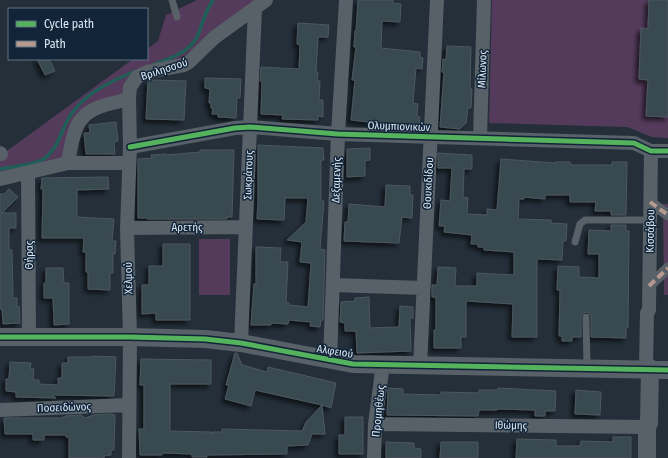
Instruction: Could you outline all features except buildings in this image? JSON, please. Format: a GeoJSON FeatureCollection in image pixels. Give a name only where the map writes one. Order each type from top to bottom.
{"type":"FeatureCollection","features":[{"type":"Feature","properties":{"kind":"street","name":"Δεξαμενής"},"geometry":{"type":"LineString","coordinates":[[330,361],[338,134],[346,0]]}},
{"type":"Feature","properties":{"kind":"street","name":"Θουκιδίδου"},"geometry":{"type":"LineString","coordinates":[[420,366],[437,0]]}},
{"type":"Feature","properties":{"kind":"street","name":"Μίλωνος"},"geometry":{"type":"LineString","coordinates":[[480,138],[484,0]]}},
{"type":"Feature","properties":{"kind":"street","name":"Βριλησσού"},"geometry":{"type":"LineString","coordinates":[[129,99],[130,87],[137,77],[147,72],[184,65],[215,37],[261,4]]}},
{"type":"Feature","properties":{"kind":"street","name":"Σωκράτους"},"geometry":{"type":"LineString","coordinates":[[241,343],[250,127],[261,4]]}},
{"type":"Feature","properties":{"kind":"street","name":"Χελμού"},"geometry":{"type":"LineString","coordinates":[[129,99],[130,147],[127,228],[130,337],[129,458]]}},
{"type":"Feature","properties":{"kind":"street"},"geometry":{"type":"LineString","coordinates":[[68,163],[77,126],[82,119],[88,113],[100,106],[129,99]]}},
{"type":"Feature","properties":{"kind":"street","name":"Ολυμπιονικών"},"geometry":{"type":"LineString","coordinates":[[130,147],[235,128],[250,127],[338,134],[634,143],[651,151],[668,151]]}},
{"type":"Feature","properties":{"kind":"street","name":"Κισσάβου"},"geometry":{"type":"LineString","coordinates":[[647,458],[647,427],[645,422],[651,313],[649,310],[649,286],[651,151]]}},
{"type":"Feature","properties":{"kind":"street"},"geometry":{"type":"LineString","coordinates":[[0,179],[68,163],[129,163]]}},
{"type":"Feature","properties":{"kind":"street","name":"Θήρας"},"geometry":{"type":"LineString","coordinates":[[28,173],[29,337]]}},
{"type":"Feature","properties":{"kind":"street"},"geometry":{"type":"LineString","coordinates":[[650,202],[668,215]]}},
{"type":"Feature","properties":{"kind":"street","name":"Αρετής"},"geometry":{"type":"LineString","coordinates":[[127,228],[246,227]]}},
{"type":"Feature","properties":{"kind":"street"},"geometry":{"type":"LineString","coordinates":[[649,286],[668,268]]}},
{"type":"Feature","properties":{"kind":"street"},"geometry":{"type":"LineString","coordinates":[[333,285],[423,288]]}},
{"type":"Feature","properties":{"kind":"street","name":"Αλφειού"},"geometry":{"type":"LineString","coordinates":[[0,337],[130,337],[205,339],[241,343],[330,361],[353,364],[648,368],[668,370]]}},
{"type":"Feature","properties":{"kind":"street","name":"Προμηθέως"},"geometry":{"type":"LineString","coordinates":[[374,458],[375,424],[383,364]]}},
{"type":"Feature","properties":{"kind":"street","name":"Ποσειδώνος"},"geometry":{"type":"LineString","coordinates":[[0,410],[129,405]]}},
{"type":"Feature","properties":{"kind":"street","name":"Ιθώμης"},"geometry":{"type":"LineString","coordinates":[[375,424],[647,427]]}},
{"type":"Feature","properties":{"kind":"lane"},"geometry":{"type":"LineString","coordinates":[[172,0],[177,16]]}},
{"type":"Feature","properties":{"kind":"lane"},"geometry":{"type":"LineString","coordinates":[[575,242],[580,224],[585,220],[650,220]]}},
{"type":"Feature","properties":{"kind":"lane"},"geometry":{"type":"LineString","coordinates":[[586,317],[587,368]]}},
{"type":"Feature","properties":{"kind":"shaded area"},"geometry":{"type":"Polygon","coordinates":[[[197,0],[260,0],[237,13],[217,27],[202,42],[182,58],[146,70],[128,93],[100,102],[65,158],[0,176],[0,156],[132,60],[148,60],[148,48],[158,41],[166,15],[197,0]]]}},
{"type":"Feature","properties":{"kind":"shaded area"},"geometry":{"type":"Polygon","coordinates":[[[492,0],[668,0],[668,138],[652,137],[627,127],[489,123],[492,0]]]}},
{"type":"Feature","properties":{"kind":"shaded area"},"geometry":{"type":"Polygon","coordinates":[[[663,204],[668,204],[668,295],[664,295],[663,204]]]}},
{"type":"Feature","properties":{"kind":"shaded area"},"geometry":{"type":"Polygon","coordinates":[[[199,239],[230,239],[230,295],[199,295],[199,239]]]}},
{"type":"Feature","properties":{"kind":"waterway"},"geometry":{"type":"LineString","coordinates":[[153,65],[178,55],[193,43],[213,0]]}},
{"type":"Feature","properties":{"kind":"waterway"},"geometry":{"type":"LineString","coordinates":[[0,169],[32,164],[42,160],[56,146],[70,116],[83,101],[99,89],[136,71]]}},
{"type":"Feature","properties":{"kind":"marked path"},"geometry":{"type":"LineString","coordinates":[[650,202],[668,215]]}},
{"type":"Feature","properties":{"kind":"marked path"},"geometry":{"type":"LineString","coordinates":[[649,286],[668,268]]}},
{"type":"Feature","properties":{"kind":"cycle path"},"geometry":{"type":"LineString","coordinates":[[130,147],[235,128],[250,127],[338,134],[634,143],[651,151],[668,151]]}},
{"type":"Feature","properties":{"kind":"cycle path"},"geometry":{"type":"LineString","coordinates":[[0,337],[130,337],[205,339],[241,343],[353,364],[668,370]]}}]}
